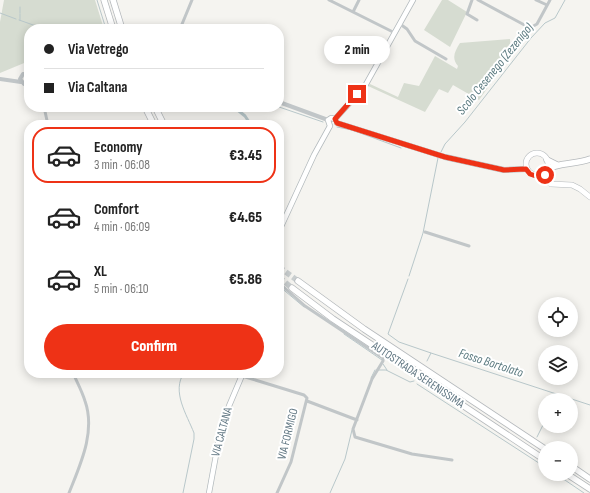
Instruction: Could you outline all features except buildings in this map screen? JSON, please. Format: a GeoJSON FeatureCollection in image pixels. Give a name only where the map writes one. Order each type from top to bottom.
{"type":"FeatureCollection","features":[{"type":"Feature","properties":{"kind":"highway"},"geometry":{"type":"LineString","coordinates":[[104,0],[111,24]]}},
{"type":"Feature","properties":{"kind":"highway"},"geometry":{"type":"LineString","coordinates":[[112,0],[120,24]]}},
{"type":"Feature","properties":{"kind":"highway"},"geometry":{"type":"LineString","coordinates":[[546,170],[557,165],[576,164],[590,159]]}},
{"type":"Feature","properties":{"kind":"highway"},"geometry":{"type":"LineString","coordinates":[[547,160],[557,165]]}},
{"type":"Feature","properties":{"kind":"highway","name":"AUTOSTRADA SERENISSIMA"},"geometry":{"type":"LineString","coordinates":[[298,282],[364,329],[538,444]]}},
{"type":"Feature","properties":{"kind":"highway","name":"AUTOSTRADA SERENISSIMA"},"geometry":{"type":"LineString","coordinates":[[292,288],[333,319],[538,455]]}},
{"type":"Feature","properties":{"kind":"highway"},"geometry":{"type":"LineString","coordinates":[[578,471],[590,479]]}},
{"type":"Feature","properties":{"kind":"highway"},"geometry":{"type":"LineString","coordinates":[[578,481],[590,489]]}},
{"type":"Feature","properties":{"kind":"main road"},"geometry":{"type":"LineString","coordinates":[[330,126],[335,126],[336,121],[365,86],[413,0]]}},
{"type":"Feature","properties":{"kind":"main road"},"geometry":{"type":"LineString","coordinates":[[284,220],[314,155],[330,126],[328,120],[332,118],[336,121],[445,157],[504,170],[526,169],[546,182],[551,184],[572,185],[589,195]]}},
{"type":"Feature","properties":{"kind":"main road"},"geometry":{"type":"LineString","coordinates":[[526,169],[527,158],[534,153],[542,154],[547,160],[546,182]]}},
{"type":"Feature","properties":{"kind":"main road"},"geometry":{"type":"LineString","coordinates":[[534,175],[539,176],[546,170]]}},
{"type":"Feature","properties":{"kind":"main road","name":"VIA CALTANA"},"geometry":{"type":"LineString","coordinates":[[209,493],[222,424],[241,378]]}},
{"type":"Feature","properties":{"kind":"street"},"geometry":{"type":"LineString","coordinates":[[182,24],[192,0]]}},
{"type":"Feature","properties":{"kind":"street"},"geometry":{"type":"LineString","coordinates":[[331,0],[395,33]]}},
{"type":"Feature","properties":{"kind":"street"},"geometry":{"type":"LineString","coordinates":[[353,12],[358,0]]}},
{"type":"Feature","properties":{"kind":"street"},"geometry":{"type":"LineString","coordinates":[[472,0],[467,14],[477,20]]}},
{"type":"Feature","properties":{"kind":"street"},"geometry":{"type":"LineString","coordinates":[[478,0],[530,28],[537,24],[550,0]]}},
{"type":"Feature","properties":{"kind":"street"},"geometry":{"type":"LineString","coordinates":[[536,0],[547,5]]}},
{"type":"Feature","properties":{"kind":"street"},"geometry":{"type":"LineString","coordinates":[[400,24],[408,29],[415,41],[446,59]]}},
{"type":"Feature","properties":{"kind":"street"},"geometry":{"type":"LineString","coordinates":[[0,79],[8,79],[24,74]]}},
{"type":"Feature","properties":{"kind":"street"},"geometry":{"type":"LineString","coordinates":[[21,76],[24,81]]}},
{"type":"Feature","properties":{"kind":"street"},"geometry":{"type":"LineString","coordinates":[[8,79],[24,83]]}},
{"type":"Feature","properties":{"kind":"street"},"geometry":{"type":"LineString","coordinates":[[284,104],[328,120]]}},
{"type":"Feature","properties":{"kind":"street"},"geometry":{"type":"LineString","coordinates":[[425,232],[469,246]]}},
{"type":"Feature","properties":{"kind":"street"},"geometry":{"type":"LineString","coordinates":[[284,288],[305,306],[382,356],[384,360],[377,370],[355,420],[353,432],[357,438],[412,454],[452,460]]}},
{"type":"Feature","properties":{"kind":"street"},"geometry":{"type":"LineString","coordinates":[[69,493],[84,451],[88,426],[86,402],[75,378]]}},
{"type":"Feature","properties":{"kind":"street","name":"VIA FORMIGO"},"geometry":{"type":"LineString","coordinates":[[255,378],[304,395],[307,401],[291,462],[277,493]]}},
{"type":"Feature","properties":{"kind":"street"},"geometry":{"type":"LineString","coordinates":[[307,401],[355,420]]}},
{"type":"Feature","properties":{"kind":"shaded area"},"geometry":{"type":"Polygon","coordinates":[[[4,0],[95,0],[102,24],[24,24],[24,63],[0,73],[0,22],[4,0]]]}},
{"type":"Feature","properties":{"kind":"shaded area"},"geometry":{"type":"Polygon","coordinates":[[[442,0],[448,0],[467,12],[450,47],[424,30],[442,0]]]}},
{"type":"Feature","properties":{"kind":"shaded area"},"geometry":{"type":"Polygon","coordinates":[[[510,39],[511,55],[479,100],[453,85],[448,93],[439,89],[425,112],[368,86],[370,84],[398,97],[404,83],[419,86],[435,56],[457,69],[458,66],[454,54],[460,43],[510,39]]]}},
{"type":"Feature","properties":{"kind":"waterway"},"geometry":{"type":"LineString","coordinates":[[97,0],[104,24]]}},
{"type":"Feature","properties":{"kind":"waterway","name":"Scolo Cesenego (Zezenigo)"},"geometry":{"type":"LineString","coordinates":[[441,152],[445,144],[465,122],[531,38],[545,23],[555,18],[565,0]]}},
{"type":"Feature","properties":{"kind":"waterway"},"geometry":{"type":"LineString","coordinates":[[20,7],[20,13]]}},
{"type":"Feature","properties":{"kind":"waterway"},"geometry":{"type":"LineString","coordinates":[[0,13],[16,19]]}},
{"type":"Feature","properties":{"kind":"waterway"},"geometry":{"type":"LineString","coordinates":[[20,14],[20,20]]}},
{"type":"Feature","properties":{"kind":"waterway"},"geometry":{"type":"LineString","coordinates":[[19,20],[30,24]]}},
{"type":"Feature","properties":{"kind":"waterway"},"geometry":{"type":"LineString","coordinates":[[284,109],[323,122]]}},
{"type":"Feature","properties":{"kind":"waterway"},"geometry":{"type":"LineString","coordinates":[[240,112],[248,120]]}},
{"type":"Feature","properties":{"kind":"waterway"},"geometry":{"type":"LineString","coordinates":[[337,127],[352,130],[401,148]]}},
{"type":"Feature","properties":{"kind":"waterway","name":"Scolo Cesenego (Zezenigo)"},"geometry":{"type":"LineString","coordinates":[[409,276],[423,233],[438,158]]}},
{"type":"Feature","properties":{"kind":"waterway","name":"Scolo Cesenego (Zezenigo)"},"geometry":{"type":"LineString","coordinates":[[408,279],[388,334],[399,342],[431,353],[427,361]]}},
{"type":"Feature","properties":{"kind":"waterway"},"geometry":{"type":"LineString","coordinates":[[284,290],[304,307]]}},
{"type":"Feature","properties":{"kind":"waterway"},"geometry":{"type":"LineString","coordinates":[[344,334],[382,360]]}},
{"type":"Feature","properties":{"kind":"waterway","name":"Fosso Bortolato"},"geometry":{"type":"LineString","coordinates":[[431,353],[590,405]]}},
{"type":"Feature","properties":{"kind":"waterway","name":"Scolo Cesenego (Zezenigo)"},"geometry":{"type":"LineString","coordinates":[[383,364],[387,370]]}},
{"type":"Feature","properties":{"kind":"waterway","name":"Scolo Cesenego (Zezenigo)"},"geometry":{"type":"LineString","coordinates":[[371,378],[375,370]]}},
{"type":"Feature","properties":{"kind":"waterway","name":"Scolo Cesenego (Zezenigo)"},"geometry":{"type":"LineString","coordinates":[[378,370],[386,370],[410,382],[414,381]]}},
{"type":"Feature","properties":{"kind":"waterway"},"geometry":{"type":"LineString","coordinates":[[181,378],[179,387],[180,395],[184,411],[194,433],[183,493]]}},
{"type":"Feature","properties":{"kind":"waterway","name":"Fosso Bortolato"},"geometry":{"type":"LineString","coordinates":[[417,384],[538,462]]}},
{"type":"Feature","properties":{"kind":"waterway","name":"Scolo Cesenego (Zezenigo)"},"geometry":{"type":"LineString","coordinates":[[330,493],[345,459],[352,430]]}},
{"type":"Feature","properties":{"kind":"waterway"},"geometry":{"type":"LineString","coordinates":[[537,437],[539,433]]}},
{"type":"Feature","properties":{"kind":"waterway","name":"Fosso Bortolato"},"geometry":{"type":"LineString","coordinates":[[566,481],[584,493]]}},
{"type":"Feature","properties":{"kind":"tunnel"},"geometry":{"type":"LineString","coordinates":[[284,271],[298,281]]}},
{"type":"Feature","properties":{"kind":"tunnel"},"geometry":{"type":"LineString","coordinates":[[284,281],[292,288]]}},
{"type":"Feature","properties":{"kind":"route"},"geometry":{"type":"LineString","coordinates":[[357,94],[335,119],[337,123],[445,157],[509,171],[526,169],[530,174],[536,176],[542,175],[546,171],[545,175]]}}]}
